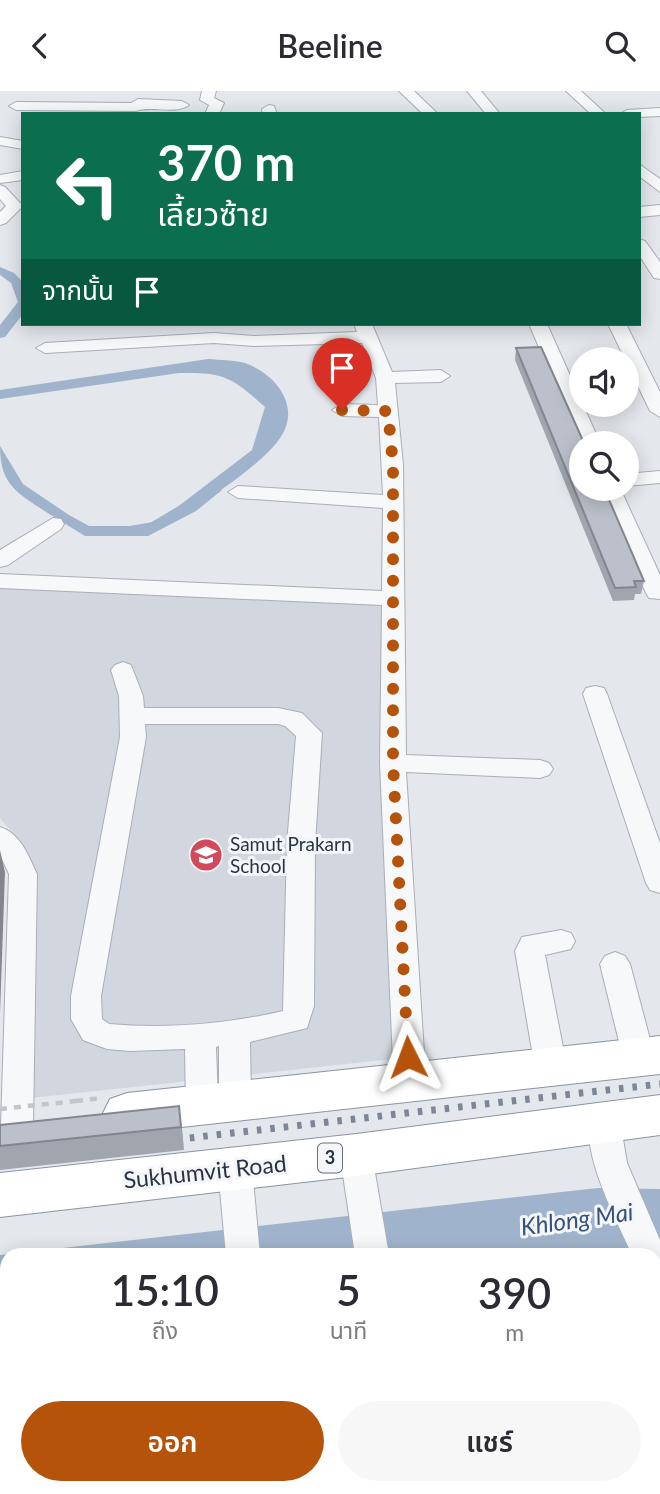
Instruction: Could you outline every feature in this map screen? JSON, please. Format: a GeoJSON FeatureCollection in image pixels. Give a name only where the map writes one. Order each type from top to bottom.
{"type":"FeatureCollection","features":[{"type":"Feature","properties":{"kind":"highway"},"geometry":{"type":"LineString","coordinates":[[49,1114],[218,1103],[649,1056]]}},
{"type":"Feature","properties":{"kind":"highway","name":"Sukhumvit Road"},"geometry":{"type":"LineString","coordinates":[[0,1195],[237,1189],[358,1170],[607,1142],[660,1115]]}},
{"type":"Feature","properties":{"kind":"street"},"geometry":{"type":"LineString","coordinates":[[209,91],[207,100],[217,103],[213,112]]}},
{"type":"Feature","properties":{"kind":"street"},"geometry":{"type":"LineString","coordinates":[[406,91],[429,112]]}},
{"type":"Feature","properties":{"kind":"street"},"geometry":{"type":"LineString","coordinates":[[474,91],[491,112]]}},
{"type":"Feature","properties":{"kind":"street"},"geometry":{"type":"LineString","coordinates":[[573,91],[597,112]]}},
{"type":"Feature","properties":{"kind":"street"},"geometry":{"type":"LineString","coordinates":[[122,92],[139,101]]}},
{"type":"Feature","properties":{"kind":"street"},"geometry":{"type":"LineString","coordinates":[[16,106],[72,110],[139,101],[180,101]]}},
{"type":"Feature","properties":{"kind":"street"},"geometry":{"type":"LineString","coordinates":[[641,113],[660,112]]}},
{"type":"Feature","properties":{"kind":"street"},"geometry":{"type":"LineString","coordinates":[[0,141],[21,145]]}},
{"type":"Feature","properties":{"kind":"street"},"geometry":{"type":"LineString","coordinates":[[641,170],[660,187]]}},
{"type":"Feature","properties":{"kind":"street"},"geometry":{"type":"LineString","coordinates":[[0,179],[21,175]]}},
{"type":"Feature","properties":{"kind":"street"},"geometry":{"type":"LineString","coordinates":[[0,190],[15,206],[0,220]]}},
{"type":"Feature","properties":{"kind":"street"},"geometry":{"type":"LineString","coordinates":[[641,212],[660,210]]}},
{"type":"Feature","properties":{"kind":"street"},"geometry":{"type":"LineString","coordinates":[[641,247],[660,274]]}},
{"type":"Feature","properties":{"kind":"street"},"geometry":{"type":"LineString","coordinates":[[539,326],[585,431]]}},
{"type":"Feature","properties":{"kind":"street"},"geometry":{"type":"LineString","coordinates":[[618,326],[660,411]]}},
{"type":"Feature","properties":{"kind":"street"},"geometry":{"type":"LineString","coordinates":[[45,348],[232,337],[254,341],[366,331],[385,378],[393,465],[393,762],[410,1084]]}},
{"type":"Feature","properties":{"kind":"street"},"geometry":{"type":"LineString","coordinates":[[385,378],[441,376]]}},
{"type":"Feature","properties":{"kind":"street"},"geometry":{"type":"LineString","coordinates":[[342,410],[388,411]]}},
{"type":"Feature","properties":{"kind":"street"},"geometry":{"type":"LineString","coordinates":[[639,479],[660,477]]}},
{"type":"Feature","properties":{"kind":"street"},"geometry":{"type":"LineString","coordinates":[[238,492],[392,502]]}},
{"type":"Feature","properties":{"kind":"street"},"geometry":{"type":"LineString","coordinates":[[616,501],[657,593]]}},
{"type":"Feature","properties":{"kind":"street"},"geometry":{"type":"LineString","coordinates":[[0,560],[53,524]]}},
{"type":"Feature","properties":{"kind":"street"},"geometry":{"type":"LineString","coordinates":[[0,581],[391,598]]}},
{"type":"Feature","properties":{"kind":"street"},"geometry":{"type":"LineString","coordinates":[[124,670],[131,696],[133,737],[86,996],[86,1021],[96,1033],[113,1037],[200,1037],[283,1025],[296,1019],[299,1006],[301,843],[309,733],[293,719],[278,716],[132,716]]}},
{"type":"Feature","properties":{"kind":"street"},"geometry":{"type":"LineString","coordinates":[[595,694],[660,883]]}},
{"type":"Feature","properties":{"kind":"street"},"geometry":{"type":"LineString","coordinates":[[393,762],[540,769]]}},
{"type":"Feature","properties":{"kind":"street"},"geometry":{"type":"LineString","coordinates":[[0,837],[10,847],[23,874],[49,1114]]}},
{"type":"Feature","properties":{"kind":"street"},"geometry":{"type":"LineString","coordinates":[[551,1068],[530,951],[532,945],[538,942],[561,941]]}},
{"type":"Feature","properties":{"kind":"street"},"geometry":{"type":"LineString","coordinates":[[615,964],[649,1056]]}},
{"type":"Feature","properties":{"kind":"street"},"geometry":{"type":"LineString","coordinates":[[218,1103],[234,1032]]}},
{"type":"Feature","properties":{"kind":"street"},"geometry":{"type":"LineString","coordinates":[[200,1037],[218,1103]]}},
{"type":"Feature","properties":{"kind":"street"},"geometry":{"type":"LineString","coordinates":[[607,1142],[646,1248]]}},
{"type":"Feature","properties":{"kind":"street"},"geometry":{"type":"LineString","coordinates":[[358,1170],[371,1248]]}},
{"type":"Feature","properties":{"kind":"street"},"geometry":{"type":"LineString","coordinates":[[237,1189],[242,1248]]}},
{"type":"Feature","properties":{"kind":"shaded area","name":"Samut Prakarn School"},"geometry":{"type":"Polygon","coordinates":[[[0,588],[381,605],[392,1059],[31,1098],[34,871],[18,839],[0,818],[0,588]]]}},
{"type":"Feature","properties":{"kind":"water"},"geometry":{"type":"Polygon","coordinates":[[[208,359],[245,363],[257,368],[277,385],[287,405],[288,417],[278,441],[253,466],[217,493],[179,516],[146,530],[96,530],[77,527],[40,508],[15,489],[5,476],[0,446],[23,484],[91,527],[123,527],[159,521],[252,450],[265,407],[254,397],[227,378],[194,373],[0,399],[0,390],[208,359]]]}},
{"type":"Feature","properties":{"kind":"water","name":"Khlong Mai"},"geometry":{"type":"Polygon","coordinates":[[[598,1188],[660,1189],[660,1248],[62,1248],[598,1188]]]}},
{"type":"Feature","properties":{"kind":"building"},"geometry":{"type":"Polygon","coordinates":[[[541,347],[569,410],[569,417],[572,417],[579,431],[569,431],[569,476],[516,348],[541,347]]]}},
{"type":"Feature","properties":{"kind":"building"},"geometry":{"type":"Polygon","coordinates":[[[579,501],[610,501],[644,581],[634,581],[636,587],[615,588],[579,501]]]}},
{"type":"Feature","properties":{"kind":"building"},"geometry":{"type":"Polygon","coordinates":[[[179,1106],[181,1127],[0,1146],[0,1125],[179,1106]]]}},
{"type":"Feature","properties":{"kind":"waterway"},"geometry":{"type":"LineString","coordinates":[[0,271],[16,281],[21,293]]}},
{"type":"Feature","properties":{"kind":"waterway"},"geometry":{"type":"LineString","coordinates":[[0,334],[21,308]]}},
{"type":"Feature","properties":{"kind":"waterway"},"geometry":{"type":"LineString","coordinates":[[67,520],[85,531],[148,531],[191,508],[214,490]]}},
{"type":"Feature","properties":{"kind":"railway"},"geometry":{"type":"LineString","coordinates":[[163,1141],[660,1084]]}},
{"type":"Feature","properties":{"kind":"place","name":"Samut Prakarn School"},"geometry":{"type":"Point","coordinates":[206,855]}},
{"type":"Feature","properties":{"kind":"route"},"geometry":{"type":"LineString","coordinates":[[342,410],[388,411],[393,465],[393,762],[408,1057]]}}]}
